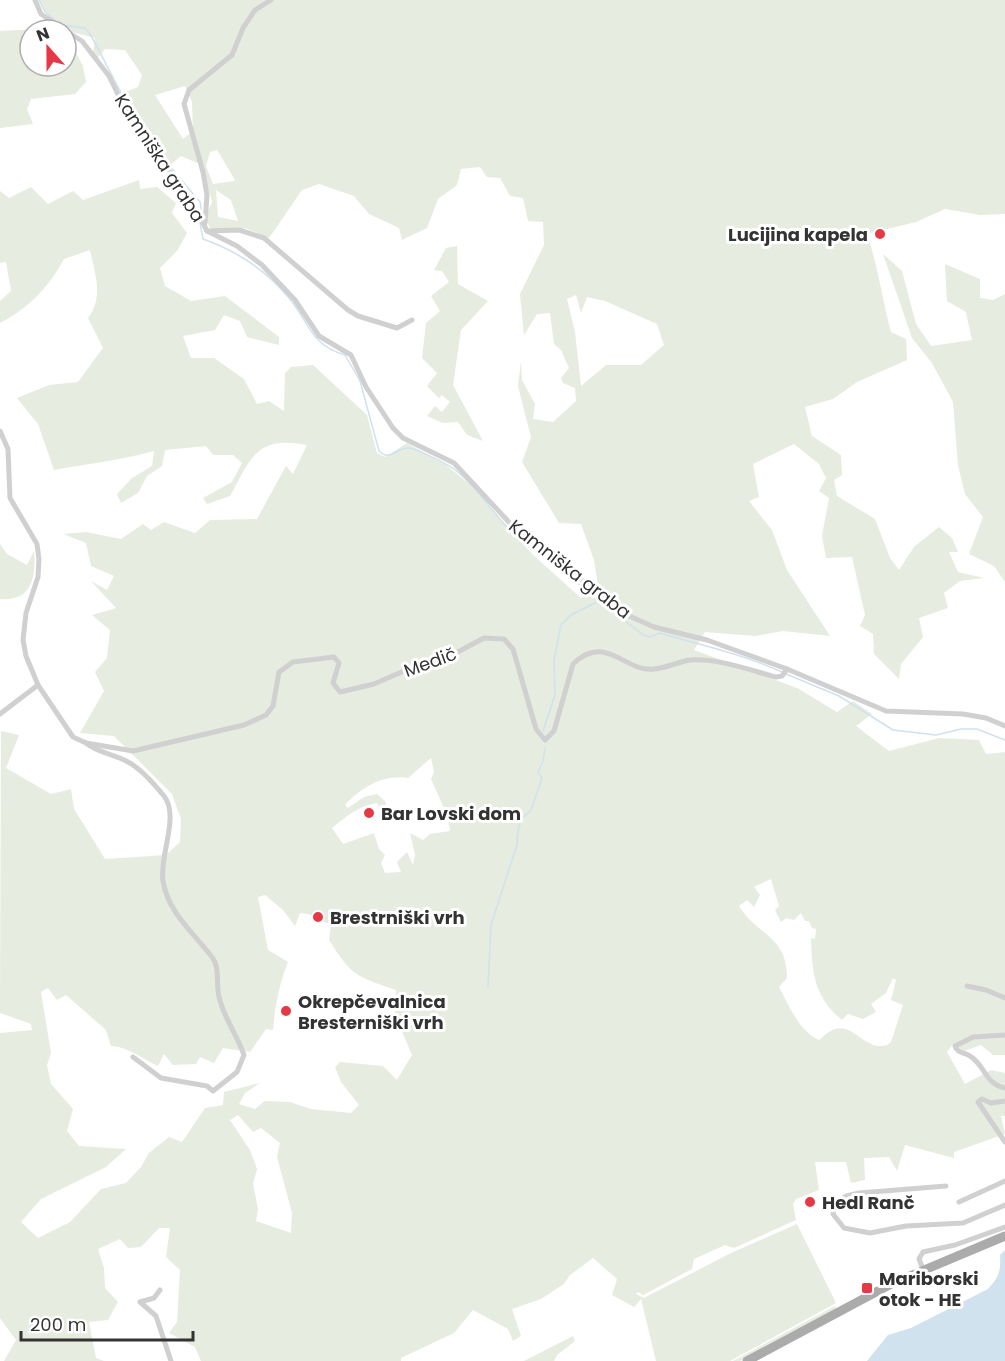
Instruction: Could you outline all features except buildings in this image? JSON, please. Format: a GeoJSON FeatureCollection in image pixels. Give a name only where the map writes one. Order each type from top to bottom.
{"type":"FeatureCollection","features":[{"type":"Feature","properties":{"kind":"main road"},"geometry":{"type":"LineString","coordinates":[[747,1361],[878,1290],[1005,1236]]}},
{"type":"Feature","properties":{"kind":"street","name":"Kamniška graba"},"geometry":{"type":"LineString","coordinates":[[35,0],[41,14],[47,18]]}},
{"type":"Feature","properties":{"kind":"street"},"geometry":{"type":"LineString","coordinates":[[205,226],[207,195],[184,104],[189,90],[232,55],[243,28],[255,10],[271,0]]}},
{"type":"Feature","properties":{"kind":"street","name":"Kamniška graba"},"geometry":{"type":"LineString","coordinates":[[78,38],[109,76],[128,115],[180,185],[205,226],[262,265],[295,300],[319,336],[351,356],[366,387],[403,438],[454,463],[520,534],[564,565],[618,611],[654,627],[707,640],[886,711],[963,714],[986,718],[1005,726]]}},
{"type":"Feature","properties":{"kind":"street","name":"Kamniška graba"},"geometry":{"type":"LineString","coordinates":[[205,226],[239,230],[264,238],[358,316],[397,328],[412,320]]}},
{"type":"Feature","properties":{"kind":"street","name":"Medič"},"geometry":{"type":"LineString","coordinates":[[0,431],[8,449],[10,498],[37,544],[39,559],[38,577],[26,613],[23,640],[26,656],[39,685],[67,730],[73,737],[86,743],[133,751],[256,721],[273,706],[279,672],[293,662],[334,657],[339,663],[333,683],[339,692],[374,684],[413,667],[454,654],[489,637],[504,639],[513,649],[536,729],[545,740],[554,731],[573,664],[581,657],[594,652],[618,656],[644,669],[702,660],[776,677],[785,672]]}},
{"type":"Feature","properties":{"kind":"street"},"geometry":{"type":"LineString","coordinates":[[0,714],[39,685]]}},
{"type":"Feature","properties":{"kind":"street"},"geometry":{"type":"LineString","coordinates":[[86,743],[94,749],[130,762],[164,796],[170,806],[162,879],[180,919],[212,956],[216,965],[218,994],[223,1013],[244,1055],[237,1072],[213,1091],[207,1086],[161,1078],[133,1057]]}},
{"type":"Feature","properties":{"kind":"street"},"geometry":{"type":"LineString","coordinates":[[967,986],[986,990],[1005,998]]}},
{"type":"Feature","properties":{"kind":"street"},"geometry":{"type":"LineString","coordinates":[[1005,1035],[973,1037],[955,1046],[957,1051],[975,1061],[993,1084],[1005,1088]]}},
{"type":"Feature","properties":{"kind":"street"},"geometry":{"type":"LineString","coordinates":[[1005,1101],[991,1103],[981,1099],[978,1102],[1005,1142]]}},
{"type":"Feature","properties":{"kind":"street"},"geometry":{"type":"LineString","coordinates":[[959,1202],[1005,1181]]}},
{"type":"Feature","properties":{"kind":"street"},"geometry":{"type":"LineString","coordinates":[[946,1186],[852,1194],[835,1203],[833,1214],[844,1228],[870,1233],[906,1226],[963,1223],[1005,1205]]}},
{"type":"Feature","properties":{"kind":"street"},"geometry":{"type":"LineString","coordinates":[[923,1269],[919,1259],[923,1252],[955,1245],[1005,1227]]}},
{"type":"Feature","properties":{"kind":"street"},"geometry":{"type":"LineString","coordinates":[[159,1290],[154,1298],[140,1302],[156,1316],[161,1339],[171,1361]]}},
{"type":"Feature","properties":{"kind":"shaded area"},"geometry":{"type":"Polygon","coordinates":[[[38,0],[1005,0],[1005,214],[980,215],[945,209],[916,222],[867,234],[891,332],[906,339],[907,360],[857,382],[833,399],[805,407],[812,436],[841,455],[842,475],[834,480],[837,496],[875,519],[890,558],[899,570],[914,547],[939,527],[952,538],[958,552],[949,552],[958,572],[984,578],[960,581],[944,593],[948,608],[919,618],[923,637],[901,664],[899,679],[874,654],[873,634],[860,626],[865,615],[852,557],[826,558],[822,536],[829,498],[819,491],[826,478],[819,464],[794,444],[753,464],[759,497],[749,501],[772,530],[787,570],[830,636],[783,631],[755,636],[705,632],[694,650],[797,688],[837,712],[853,701],[872,714],[856,726],[889,751],[939,738],[979,740],[986,754],[1005,752],[1005,1055],[993,1055],[981,1045],[964,1051],[953,1044],[947,1052],[965,1084],[991,1070],[1005,1073],[1005,1116],[1001,1116],[1005,1134],[954,1152],[954,1158],[905,1145],[897,1171],[889,1157],[864,1158],[865,1180],[851,1183],[846,1162],[815,1162],[819,1190],[796,1199],[793,1204],[796,1220],[734,1248],[725,1245],[694,1259],[692,1269],[643,1295],[638,1292],[636,1294],[644,1298],[731,1253],[797,1224],[836,1303],[730,1361],[656,1361],[641,1299],[634,1307],[612,1295],[617,1279],[593,1258],[570,1275],[564,1284],[541,1299],[512,1309],[521,1336],[513,1341],[508,1329],[473,1310],[454,1333],[401,1358],[401,1361],[201,1361],[195,1347],[169,1333],[177,1322],[180,1270],[166,1257],[170,1228],[159,1228],[141,1247],[128,1248],[120,1239],[98,1249],[104,1268],[105,1288],[118,1302],[108,1320],[89,1322],[96,1358],[104,1361],[4,1361],[16,1340],[0,1318],[0,1033],[32,1030],[31,1024],[0,1013],[1,731],[19,735],[6,768],[51,794],[71,789],[74,809],[105,859],[166,855],[180,842],[181,819],[172,794],[114,736],[80,733],[104,691],[95,672],[107,658],[110,630],[92,615],[116,608],[91,581],[107,590],[114,576],[91,566],[86,543],[63,534],[86,532],[121,539],[143,524],[151,530],[164,522],[195,533],[210,520],[257,519],[286,466],[293,474],[307,445],[276,443],[257,452],[230,496],[207,504],[203,498],[232,482],[242,463],[233,455],[213,455],[206,446],[165,450],[162,466],[147,476],[138,493],[121,503],[117,494],[132,478],[152,466],[154,451],[54,470],[38,424],[17,398],[49,385],[78,382],[103,348],[88,318],[96,302],[96,277],[90,250],[64,259],[51,279],[29,304],[0,323],[0,301],[11,291],[6,262],[0,263],[0,191],[9,198],[31,187],[48,204],[73,191],[83,200],[139,180],[140,189],[157,187],[176,203],[172,213],[187,233],[177,251],[160,268],[165,286],[191,301],[225,296],[279,337],[279,345],[247,337],[240,321],[224,315],[215,330],[183,336],[191,358],[214,358],[244,379],[257,404],[269,401],[284,411],[285,373],[291,367],[313,365],[367,415],[377,453],[385,457],[407,443],[446,465],[472,486],[532,554],[581,598],[598,585],[594,560],[581,524],[559,523],[522,462],[531,437],[518,386],[521,361],[522,380],[535,404],[533,419],[553,422],[576,401],[575,388],[563,383],[561,378],[569,368],[561,350],[554,344],[550,313],[537,314],[524,335],[520,294],[544,245],[543,222],[528,221],[523,198],[510,196],[500,178],[487,177],[480,167],[461,169],[457,185],[438,199],[427,228],[402,240],[399,228],[369,214],[354,196],[319,184],[302,190],[269,238],[245,228],[225,233],[210,228],[205,217],[212,202],[202,165],[181,156],[169,166],[138,126],[123,93],[138,87],[142,75],[125,50],[105,49],[97,59],[93,53],[95,38],[78,34],[78,18],[49,18],[38,0]],[[185,86],[155,95],[183,139],[193,131],[192,102],[185,86]],[[217,150],[210,152],[206,166],[213,184],[234,181],[217,150]],[[216,190],[218,217],[238,221],[231,200],[216,190]],[[576,295],[567,299],[575,332],[581,386],[606,365],[641,365],[664,345],[657,324],[605,301],[587,297],[581,313],[576,295]],[[431,758],[408,778],[390,778],[374,783],[345,805],[348,808],[364,797],[377,794],[385,801],[389,816],[384,817],[377,803],[370,804],[358,809],[332,828],[343,844],[374,833],[379,849],[385,855],[381,863],[385,873],[401,872],[397,862],[407,852],[413,865],[415,855],[410,833],[423,840],[430,834],[450,831],[447,815],[431,779],[434,772],[431,758]],[[771,879],[754,887],[760,895],[754,907],[747,900],[739,906],[754,924],[777,944],[782,953],[787,978],[779,987],[795,1017],[806,1031],[819,1040],[833,1030],[842,1028],[873,1045],[887,1045],[891,1042],[903,1005],[891,1000],[896,980],[893,978],[886,993],[871,1004],[876,1012],[863,1019],[848,1014],[842,1020],[825,1002],[816,984],[811,938],[815,939],[816,929],[812,928],[809,921],[805,921],[801,913],[794,920],[786,918],[781,922],[775,910],[779,906],[771,879]],[[265,895],[258,897],[268,950],[288,962],[278,996],[273,1030],[266,1029],[250,1052],[223,1048],[214,1063],[200,1057],[196,1064],[173,1065],[164,1054],[158,1066],[130,1051],[111,1046],[106,1030],[66,995],[57,1000],[48,988],[41,992],[51,1053],[47,1065],[51,1084],[73,1109],[67,1131],[79,1146],[126,1149],[106,1167],[41,1199],[21,1222],[38,1238],[70,1222],[101,1189],[126,1183],[141,1167],[149,1153],[169,1137],[182,1142],[205,1108],[223,1105],[224,1092],[260,1083],[245,1093],[239,1104],[255,1109],[265,1101],[290,1102],[311,1109],[351,1113],[359,1105],[341,1082],[335,1067],[340,1062],[383,1066],[397,1080],[412,1055],[395,1015],[396,990],[363,978],[349,968],[329,940],[331,925],[308,914],[300,913],[295,926],[283,910],[265,895]],[[238,1115],[230,1120],[250,1150],[257,1169],[253,1184],[258,1209],[256,1221],[291,1233],[292,1213],[277,1157],[280,1143],[261,1128],[253,1132],[238,1115]]]}},
{"type":"Feature","properties":{"kind":"shaded area"},"geometry":{"type":"Polygon","coordinates":[[[18,30],[18,78],[78,78],[78,57],[83,66],[86,82],[75,94],[31,99],[27,109],[33,124],[0,128],[0,31],[18,30]]]}},
{"type":"Feature","properties":{"kind":"shaded area"},"geometry":{"type":"Polygon","coordinates":[[[457,246],[458,284],[488,301],[461,330],[453,385],[483,441],[467,435],[458,422],[443,423],[427,416],[435,406],[442,412],[450,402],[442,395],[439,398],[427,386],[437,373],[422,358],[426,323],[440,311],[431,296],[449,282],[442,271],[434,270],[446,248],[457,246]]]}},
{"type":"Feature","properties":{"kind":"shaded area"},"geometry":{"type":"Polygon","coordinates":[[[883,254],[902,271],[916,324],[931,346],[972,340],[966,312],[947,301],[945,264],[980,279],[980,298],[993,300],[1005,294],[1005,582],[994,566],[969,554],[983,517],[965,494],[958,465],[953,402],[932,363],[912,338],[883,254]]]}},
{"type":"Feature","properties":{"kind":"shaded area"},"geometry":{"type":"Polygon","coordinates":[[[0,544],[7,554],[27,565],[34,551],[33,578],[30,585],[20,596],[11,599],[0,599],[0,544]]]}},
{"type":"Feature","properties":{"kind":"shaded area"},"geometry":{"type":"Polygon","coordinates":[[[835,1306],[836,1309],[740,1361],[733,1361],[835,1306]]]}},
{"type":"Feature","properties":{"kind":"shaded area"},"geometry":{"type":"Polygon","coordinates":[[[573,1336],[575,1341],[557,1355],[554,1361],[524,1361],[573,1336]]]}},
{"type":"Feature","properties":{"kind":"water"},"geometry":{"type":"Polygon","coordinates":[[[1005,1250],[1005,1361],[867,1361],[888,1335],[911,1328],[988,1289],[997,1277],[1000,1270],[1000,1255],[1005,1250]]]}},
{"type":"Feature","properties":{"kind":"waterway"},"geometry":{"type":"LineString","coordinates":[[39,0],[45,12],[52,18]]}},
{"type":"Feature","properties":{"kind":"waterway"},"geometry":{"type":"LineString","coordinates":[[78,27],[85,28],[90,34],[131,109],[150,136],[162,148],[163,158]]}},
{"type":"Feature","properties":{"kind":"waterway"},"geometry":{"type":"LineString","coordinates":[[168,164],[200,202],[202,215]]}},
{"type":"Feature","properties":{"kind":"waterway"},"geometry":{"type":"LineString","coordinates":[[200,223],[203,239],[228,249],[261,270],[289,298],[317,339],[333,351],[345,355],[360,381],[379,451],[390,455],[408,448],[454,469],[477,491],[517,538],[643,635],[650,637],[660,633],[737,655],[782,672]]}},
{"type":"Feature","properties":{"kind":"waterway"},"geometry":{"type":"LineString","coordinates":[[543,731],[555,695],[554,660],[561,625],[571,615],[597,602]]}},
{"type":"Feature","properties":{"kind":"waterway"},"geometry":{"type":"LineString","coordinates":[[786,674],[839,696],[893,730],[936,735],[961,729],[977,729],[1005,740]]}},
{"type":"Feature","properties":{"kind":"waterway"},"geometry":{"type":"LineString","coordinates":[[488,987],[491,925],[517,845],[522,818],[531,810],[542,778],[538,772],[545,748]]}},
{"type":"Feature","properties":{"kind":"place","name":"Lucijina kapela"},"geometry":{"type":"Point","coordinates":[880,234]}},
{"type":"Feature","properties":{"kind":"place","name":"Bar Lovski dom"},"geometry":{"type":"Point","coordinates":[369,813]}},
{"type":"Feature","properties":{"kind":"place","name":"Brestrniški vrh"},"geometry":{"type":"Point","coordinates":[318,917]}},
{"type":"Feature","properties":{"kind":"place","name":"Okrepčevalnica Bresterniški vrh"},"geometry":{"type":"Point","coordinates":[286,1011]}},
{"type":"Feature","properties":{"kind":"place","name":"Hedl Ranč"},"geometry":{"type":"Point","coordinates":[810,1202]}},
{"type":"Feature","properties":{"kind":"place","name":"Mariborski otok - HE"},"geometry":{"type":"Point","coordinates":[867,1288]}}]}
